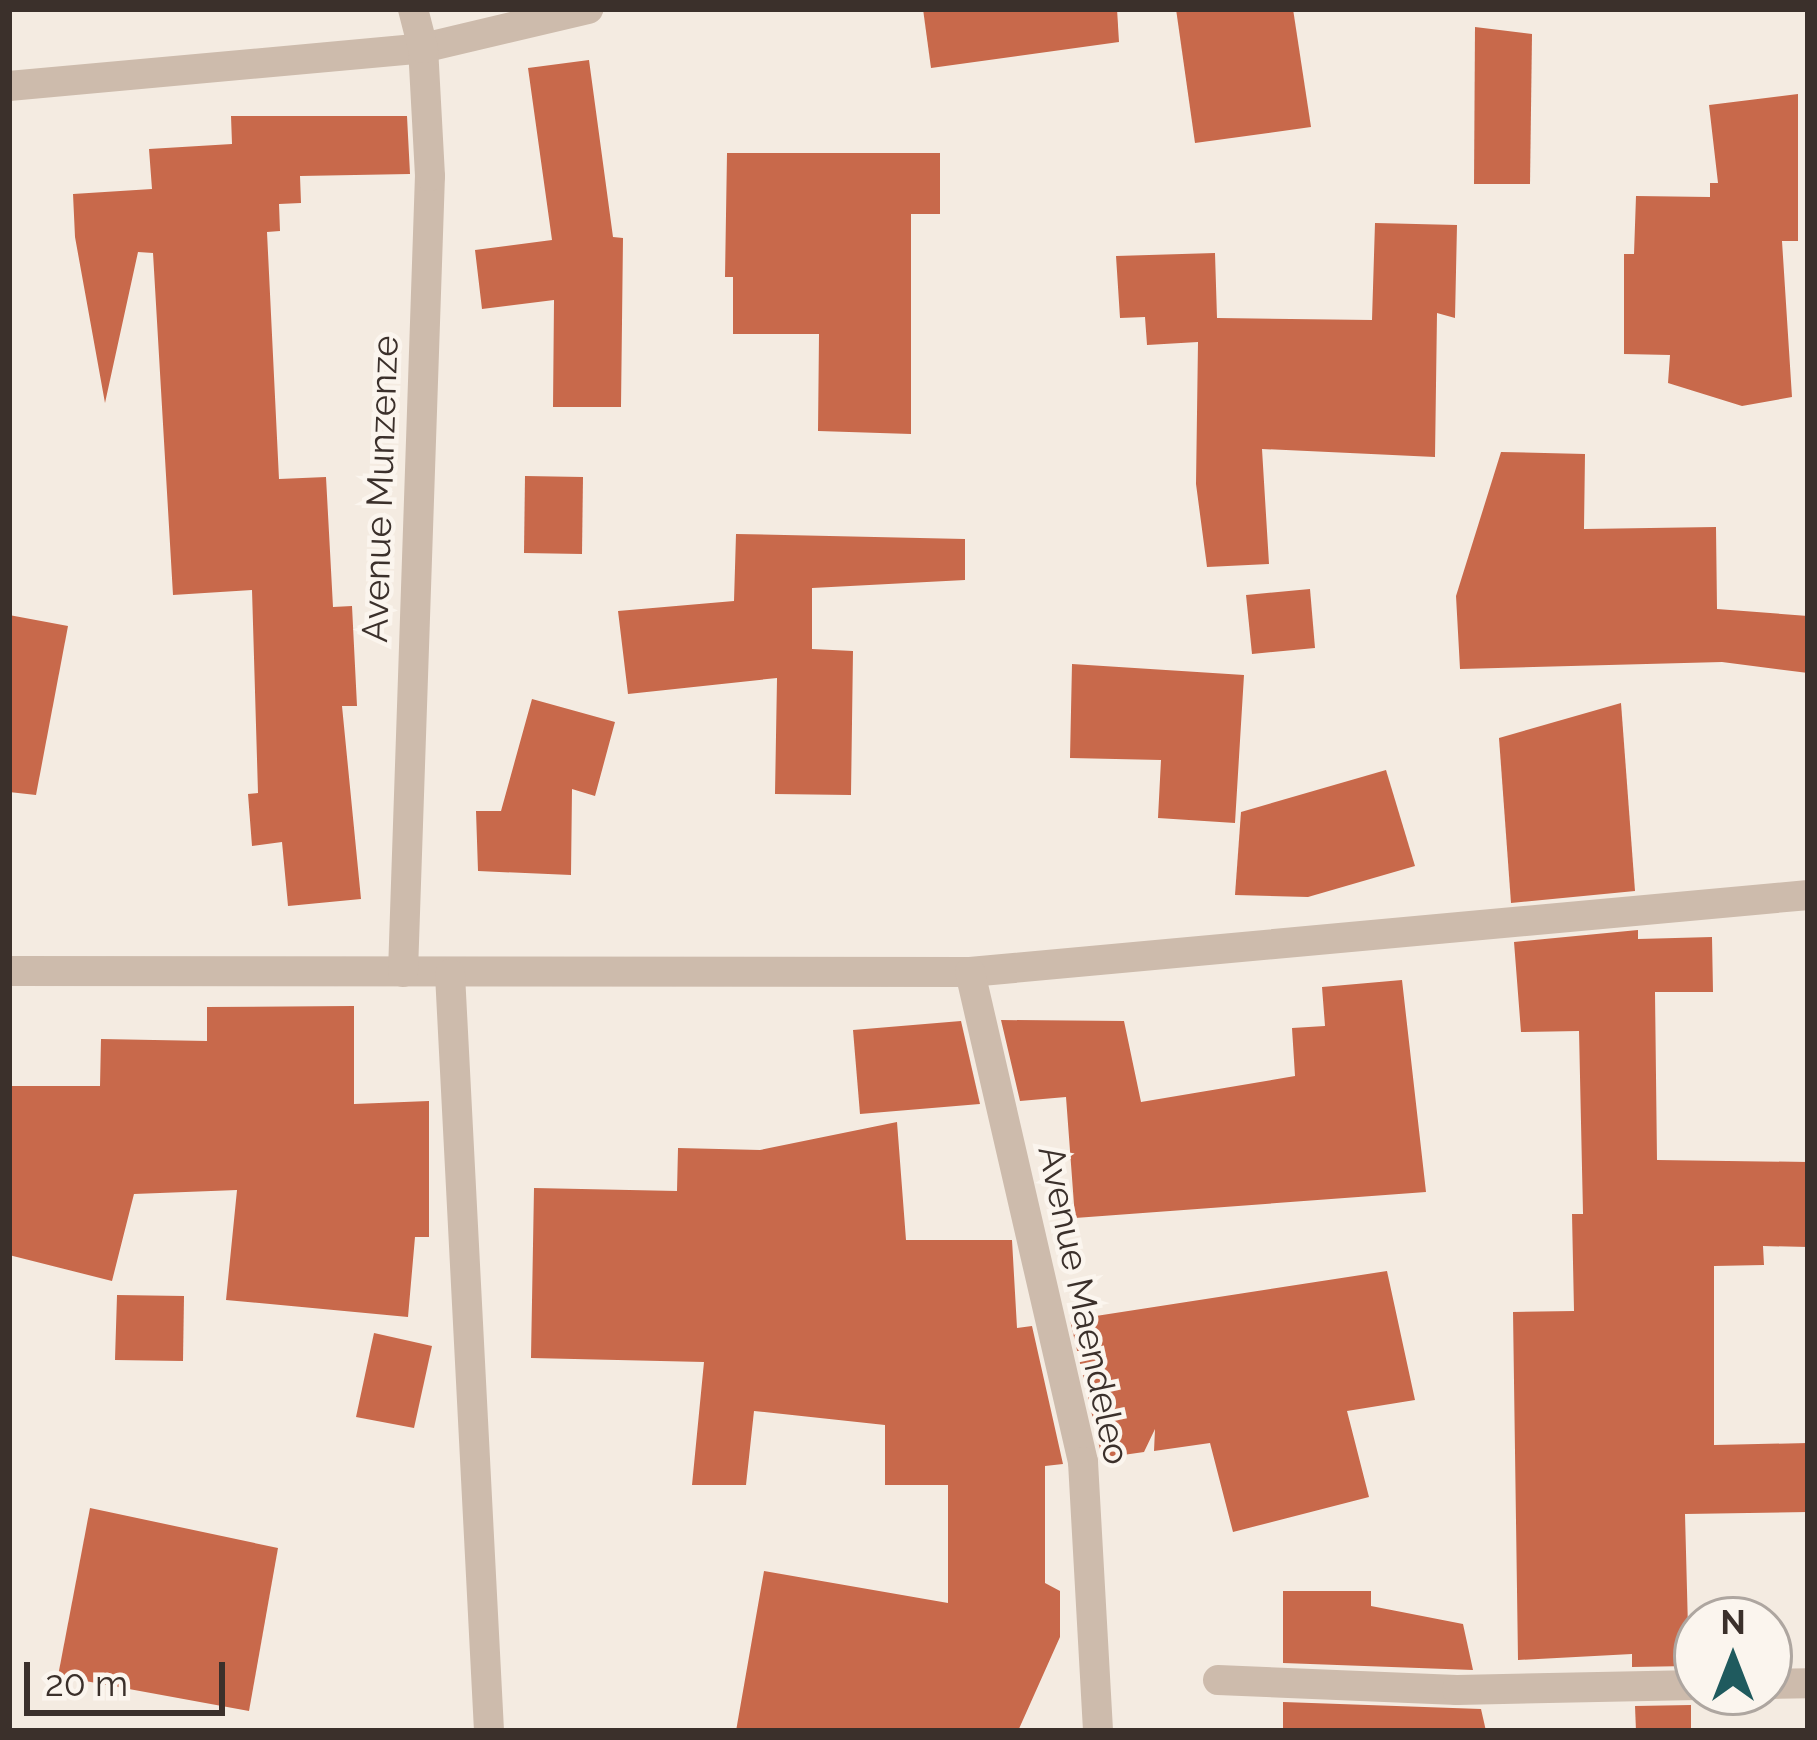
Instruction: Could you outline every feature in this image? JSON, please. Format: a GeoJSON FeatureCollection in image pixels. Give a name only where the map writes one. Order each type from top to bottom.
{"type":"FeatureCollection","features":[{"type":"Feature","properties":{"kind":"street","name":"Avenue Munzenze"},"geometry":{"type":"LineString","coordinates":[[403,972],[430,176],[423,48],[413,9]]}},
{"type":"Feature","properties":{"kind":"street"},"geometry":{"type":"LineString","coordinates":[[9,86],[423,48],[588,9]]}},
{"type":"Feature","properties":{"kind":"street"},"geometry":{"type":"LineString","coordinates":[[9,970],[970,972],[1808,895]]}},
{"type":"Feature","properties":{"kind":"street","name":"Avenue Maendeleo"},"geometry":{"type":"LineString","coordinates":[[970,972],[1083,1462],[1098,1731]]}},
{"type":"Feature","properties":{"kind":"street"},"geometry":{"type":"LineString","coordinates":[[450,974],[489,1731]]}},
{"type":"Feature","properties":{"kind":"street"},"geometry":{"type":"LineString","coordinates":[[1218,1680],[1457,1690],[1673,1686]]}},
{"type":"Feature","properties":{"kind":"building"},"geometry":{"type":"Polygon","coordinates":[[[923,9],[1117,9],[1119,42],[931,68],[923,9]]]}},
{"type":"Feature","properties":{"kind":"building"},"geometry":{"type":"Polygon","coordinates":[[[1176,9],[1293,9],[1311,127],[1195,143],[1176,9]]]}},
{"type":"Feature","properties":{"kind":"building"},"geometry":{"type":"Polygon","coordinates":[[[1475,27],[1532,34],[1530,184],[1474,184],[1475,27]]]}},
{"type":"Feature","properties":{"kind":"building"},"geometry":{"type":"Polygon","coordinates":[[[589,60],[613,237],[623,238],[621,407],[553,407],[554,300],[482,309],[475,250],[552,240],[528,68],[589,60]]]}},
{"type":"Feature","properties":{"kind":"building"},"geometry":{"type":"Polygon","coordinates":[[[1798,94],[1798,241],[1782,241],[1792,397],[1742,406],[1668,383],[1670,355],[1624,354],[1624,254],[1634,254],[1636,196],[1710,197],[1710,183],[1718,183],[1709,105],[1798,94]]]}},
{"type":"Feature","properties":{"kind":"building"},"geometry":{"type":"Polygon","coordinates":[[[231,116],[407,116],[410,174],[300,176],[301,203],[279,204],[280,231],[267,232],[279,479],[326,477],[333,607],[352,606],[357,706],[342,706],[361,899],[288,906],[282,842],[252,846],[248,794],[258,793],[252,590],[173,595],[153,253],[138,252],[105,403],[75,237],[73,194],[152,189],[149,149],[232,144],[231,116]]]}},
{"type":"Feature","properties":{"kind":"building"},"geometry":{"type":"Polygon","coordinates":[[[727,153],[940,153],[940,214],[911,214],[911,434],[818,431],[819,334],[733,334],[733,277],[725,277],[727,153]]]}},
{"type":"Feature","properties":{"kind":"building"},"geometry":{"type":"Polygon","coordinates":[[[1375,223],[1457,225],[1455,318],[1437,313],[1435,457],[1262,449],[1269,564],[1207,567],[1196,484],[1198,342],[1147,345],[1145,317],[1120,318],[1116,256],[1215,253],[1217,318],[1372,320],[1375,223]]]}},
{"type":"Feature","properties":{"kind":"building"},"geometry":{"type":"Polygon","coordinates":[[[1501,452],[1585,454],[1584,529],[1716,527],[1717,609],[1808,616],[1808,673],[1722,662],[1460,669],[1456,596],[1501,452]]]}},
{"type":"Feature","properties":{"kind":"building"},"geometry":{"type":"Polygon","coordinates":[[[525,476],[583,477],[582,554],[524,553],[525,476]]]}},
{"type":"Feature","properties":{"kind":"building"},"geometry":{"type":"Polygon","coordinates":[[[736,534],[965,539],[965,580],[812,588],[812,649],[853,651],[851,795],[775,794],[777,678],[628,694],[618,611],[734,601],[736,534]]]}},
{"type":"Feature","properties":{"kind":"building"},"geometry":{"type":"Polygon","coordinates":[[[1310,589],[1315,648],[1252,654],[1246,595],[1310,589]]]}},
{"type":"Feature","properties":{"kind":"building"},"geometry":{"type":"Polygon","coordinates":[[[9,615],[68,626],[36,795],[9,792],[9,615]]]}},
{"type":"Feature","properties":{"kind":"building"},"geometry":{"type":"Polygon","coordinates":[[[1072,664],[1244,675],[1235,823],[1158,818],[1161,760],[1070,758],[1072,664]]]}},
{"type":"Feature","properties":{"kind":"building"},"geometry":{"type":"Polygon","coordinates":[[[532,699],[615,722],[595,796],[572,789],[571,875],[478,871],[476,811],[501,811],[532,699]]]}},
{"type":"Feature","properties":{"kind":"building"},"geometry":{"type":"Polygon","coordinates":[[[1621,703],[1635,891],[1511,903],[1499,738],[1621,703]]]}},
{"type":"Feature","properties":{"kind":"building"},"geometry":{"type":"Polygon","coordinates":[[[1386,770],[1415,866],[1308,897],[1235,895],[1241,812],[1386,770]]]}},
{"type":"Feature","properties":{"kind":"building"},"geometry":{"type":"Polygon","coordinates":[[[1638,930],[1638,939],[1712,937],[1713,992],[1655,992],[1657,1160],[1808,1162],[1808,1247],[1763,1246],[1764,1265],[1714,1266],[1714,1445],[1808,1443],[1808,1512],[1685,1514],[1687,1596],[1673,1596],[1673,1666],[1632,1667],[1632,1654],[1518,1660],[1513,1312],[1574,1311],[1572,1214],[1583,1214],[1579,1031],[1521,1032],[1514,942],[1638,930]]]}},
{"type":"Feature","properties":{"kind":"building"},"geometry":{"type":"Polygon","coordinates":[[[1402,980],[1426,1192],[1075,1218],[1066,1097],[1020,1101],[1001,1020],[1124,1021],[1141,1102],[1295,1076],[1292,1028],[1325,1026],[1322,987],[1402,980]]]}},
{"type":"Feature","properties":{"kind":"building"},"geometry":{"type":"Polygon","coordinates":[[[354,1006],[354,1104],[429,1101],[429,1237],[415,1237],[408,1317],[226,1300],[237,1190],[134,1194],[112,1281],[9,1255],[9,1086],[100,1086],[101,1039],[207,1041],[207,1007],[354,1006]]]}},
{"type":"Feature","properties":{"kind":"building"},"geometry":{"type":"Polygon","coordinates":[[[961,1021],[980,1104],[860,1114],[853,1030],[961,1021]]]}},
{"type":"Feature","properties":{"kind":"building"},"geometry":{"type":"Polygon","coordinates":[[[897,1122],[906,1240],[1012,1240],[1017,1328],[1032,1326],[1063,1464],[1045,1466],[1045,1583],[1060,1591],[1060,1637],[1018,1731],[736,1731],[764,1571],[948,1603],[948,1485],[885,1485],[885,1425],[754,1411],[746,1485],[692,1485],[704,1362],[531,1358],[534,1188],[677,1191],[678,1148],[760,1150],[897,1122]]]}},
{"type":"Feature","properties":{"kind":"building"},"geometry":{"type":"Polygon","coordinates":[[[1387,1271],[1415,1400],[1347,1411],[1369,1497],[1233,1532],[1210,1443],[1154,1451],[1155,1429],[1144,1452],[1102,1458],[1070,1320],[1387,1271]]]}},
{"type":"Feature","properties":{"kind":"building"},"geometry":{"type":"Polygon","coordinates":[[[117,1295],[184,1296],[183,1361],[115,1360],[117,1295]]]}},
{"type":"Feature","properties":{"kind":"building"},"geometry":{"type":"Polygon","coordinates":[[[374,1333],[432,1346],[414,1428],[356,1417],[374,1333]]]}},
{"type":"Feature","properties":{"kind":"building"},"geometry":{"type":"Polygon","coordinates":[[[90,1508],[278,1548],[249,1711],[58,1676],[90,1508]]]}},
{"type":"Feature","properties":{"kind":"building"},"geometry":{"type":"Polygon","coordinates":[[[1283,1591],[1371,1591],[1371,1606],[1463,1624],[1473,1670],[1283,1663],[1283,1591]]]}},
{"type":"Feature","properties":{"kind":"building"},"geometry":{"type":"Polygon","coordinates":[[[1283,1702],[1481,1709],[1486,1731],[1283,1731],[1283,1702]]]}},
{"type":"Feature","properties":{"kind":"building"},"geometry":{"type":"Polygon","coordinates":[[[1673,1705],[1673,1716],[1691,1716],[1691,1731],[1636,1731],[1635,1706],[1673,1705]]]}}]}
